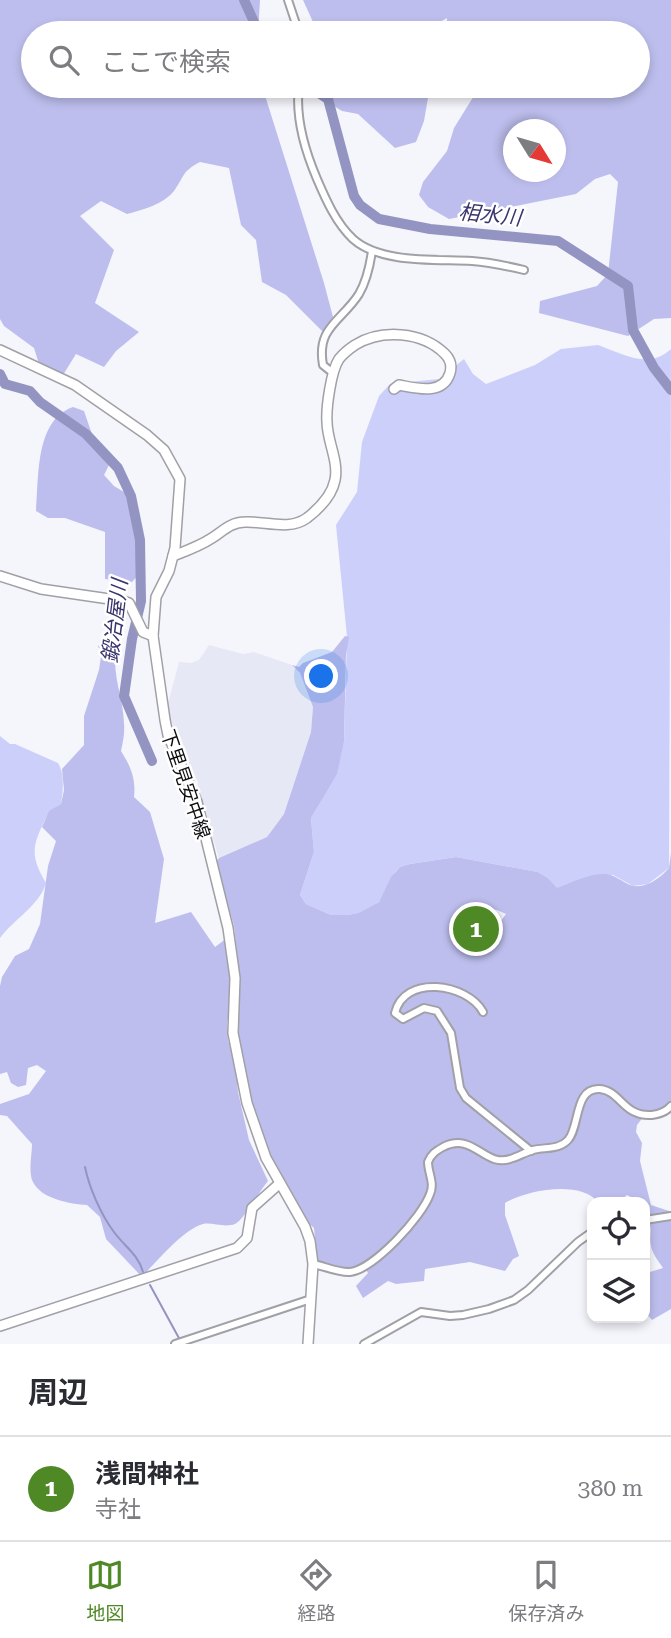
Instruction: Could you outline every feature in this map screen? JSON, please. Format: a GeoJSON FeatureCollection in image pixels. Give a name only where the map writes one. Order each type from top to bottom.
{"type":"FeatureCollection","features":[{"type":"Feature","properties":{"kind":"main road"},"geometry":{"type":"LineString","coordinates":[[173,556],[212,538],[230,524],[294,524],[305,520],[320,506],[335,483],[336,473],[326,421],[333,373],[341,356],[353,346],[374,336],[393,334],[413,337],[433,345],[446,355],[451,363],[450,374],[444,383],[436,388],[425,390],[399,385],[394,389]]}},
{"type":"Feature","properties":{"kind":"main road","name":"下里見安中線"},"geometry":{"type":"LineString","coordinates":[[3,351],[75,385],[147,435],[164,450],[180,479],[173,556],[156,597],[153,636],[168,736],[197,802],[228,928],[235,978],[233,1033],[239,1069],[266,1158],[305,1227],[310,1241],[313,1264],[308,1344]]}},
{"type":"Feature","properties":{"kind":"main road"},"geometry":{"type":"LineString","coordinates":[[0,576],[41,589],[129,603],[143,632],[153,636]]}},
{"type":"Feature","properties":{"kind":"main road"},"geometry":{"type":"LineString","coordinates":[[0,1326],[237,1248],[247,1238],[252,1208],[279,1184]]}},
{"type":"Feature","properties":{"kind":"street"},"geometry":{"type":"LineString","coordinates":[[288,0],[295,21]]}},
{"type":"Feature","properties":{"kind":"street"},"geometry":{"type":"LineString","coordinates":[[299,98],[299,119],[322,192],[346,231],[362,246],[372,251],[421,259],[472,261],[524,270]]}},
{"type":"Feature","properties":{"kind":"street"},"geometry":{"type":"LineString","coordinates":[[333,373],[323,365],[326,333],[334,320],[359,293],[372,251]]}},
{"type":"Feature","properties":{"kind":"street"},"geometry":{"type":"LineString","coordinates":[[483,1012],[475,1001],[436,985],[411,994],[399,1004],[395,1013],[398,1018],[403,1019],[424,1008],[437,1011],[451,1033],[460,1088],[466,1098],[531,1151]]}},
{"type":"Feature","properties":{"kind":"street"},"geometry":{"type":"LineString","coordinates":[[313,1264],[344,1272],[354,1271],[386,1250],[414,1219],[431,1193],[428,1162],[437,1150],[463,1143],[490,1158],[504,1162],[531,1151],[561,1146],[575,1126],[583,1099],[594,1090],[600,1089],[611,1094],[635,1113],[660,1114],[671,1106]]}},
{"type":"Feature","properties":{"kind":"street"},"geometry":{"type":"LineString","coordinates":[[650,1219],[671,1216]]}},
{"type":"Feature","properties":{"kind":"street"},"geometry":{"type":"LineString","coordinates":[[364,1344],[421,1312],[464,1315],[514,1300],[587,1236]]}},
{"type":"Feature","properties":{"kind":"street"},"geometry":{"type":"LineString","coordinates":[[175,1344],[310,1299]]}},
{"type":"Feature","properties":{"kind":"shaded area"},"geometry":{"type":"Polygon","coordinates":[[[0,0],[260,0],[259,21],[21,21],[21,98],[266,98],[333,317],[329,338],[286,295],[262,282],[256,240],[241,225],[229,168],[200,162],[186,172],[170,196],[152,206],[127,214],[101,201],[80,216],[114,250],[95,303],[139,332],[116,351],[104,367],[76,354],[63,375],[39,364],[34,348],[4,326],[0,319],[0,0]]]}},
{"type":"Feature","properties":{"kind":"shaded area"},"geometry":{"type":"Polygon","coordinates":[[[303,0],[671,0],[671,318],[654,319],[628,336],[539,313],[540,301],[597,286],[608,274],[618,182],[610,174],[595,179],[576,194],[449,219],[428,207],[419,195],[423,182],[447,151],[454,128],[473,98],[650,98],[650,21],[447,21],[447,18],[442,21],[313,21],[303,0]]]}},
{"type":"Feature","properties":{"kind":"shaded area"},"geometry":{"type":"Polygon","coordinates":[[[324,98],[428,98],[424,121],[416,142],[395,148],[358,114],[342,111],[324,98]]]}},
{"type":"Feature","properties":{"kind":"shaded area"},"geometry":{"type":"Polygon","coordinates":[[[598,345],[626,356],[645,359],[663,355],[671,349],[669,868],[648,884],[633,886],[613,875],[589,876],[557,889],[548,878],[538,872],[456,857],[400,867],[379,902],[358,913],[331,915],[306,904],[300,895],[314,852],[311,818],[336,774],[344,742],[347,637],[336,525],[357,492],[362,442],[379,396],[390,384],[439,379],[464,359],[473,374],[486,384],[535,365],[561,349],[598,345]]]}},
{"type":"Feature","properties":{"kind":"shaded area"},"geometry":{"type":"Polygon","coordinates":[[[73,407],[84,411],[94,440],[110,456],[104,475],[114,486],[134,498],[141,544],[140,573],[132,582],[105,579],[105,532],[65,518],[48,518],[36,511],[39,467],[45,437],[61,414],[73,407]]]}},
{"type":"Feature","properties":{"kind":"shaded area"},"geometry":{"type":"Polygon","coordinates":[[[345,636],[349,637],[346,655],[344,742],[337,774],[311,818],[314,852],[300,895],[306,904],[331,915],[358,913],[379,902],[391,877],[400,867],[456,857],[538,872],[557,888],[599,874],[641,886],[657,879],[669,868],[671,853],[671,1102],[663,1109],[647,1113],[633,1108],[613,1091],[589,1090],[571,1132],[559,1144],[503,1159],[491,1157],[474,1144],[463,1140],[455,1141],[429,1154],[429,1188],[424,1202],[386,1248],[364,1265],[354,1269],[317,1261],[314,1228],[307,1222],[269,1157],[251,1101],[235,1033],[240,978],[234,926],[216,862],[219,858],[267,837],[284,814],[311,732],[313,707],[300,673],[292,665],[299,667],[332,652],[345,636]],[[488,909],[458,927],[462,945],[490,936],[506,914],[488,909]]]}},
{"type":"Feature","properties":{"kind":"shaded area"},"geometry":{"type":"Polygon","coordinates":[[[101,640],[109,640],[116,649],[115,668],[124,726],[121,751],[132,773],[134,797],[150,812],[164,859],[155,923],[191,912],[215,947],[227,938],[232,978],[228,1040],[249,1140],[268,1181],[238,1222],[231,1225],[203,1224],[196,1227],[171,1247],[142,1277],[106,1239],[100,1217],[87,1205],[57,1200],[37,1188],[31,1174],[32,1144],[7,1116],[0,1115],[0,1104],[29,1094],[46,1071],[37,1065],[28,1068],[26,1085],[18,1087],[11,1083],[7,1072],[0,1074],[0,986],[2,977],[15,956],[29,949],[40,924],[48,866],[56,841],[42,827],[49,811],[61,804],[64,790],[62,769],[84,745],[84,716],[99,670],[102,650],[98,647],[101,640]]]}},
{"type":"Feature","properties":{"kind":"shaded area"},"geometry":{"type":"Polygon","coordinates":[[[209,645],[243,654],[254,652],[292,665],[300,673],[313,707],[311,732],[284,814],[267,837],[219,858],[199,794],[198,782],[167,707],[179,662],[191,663],[199,660],[209,645]]]}},
{"type":"Feature","properties":{"kind":"shaded area"},"geometry":{"type":"Polygon","coordinates":[[[0,736],[10,744],[58,763],[63,783],[61,804],[47,817],[35,847],[38,867],[46,883],[43,891],[0,938],[0,736]]]}},
{"type":"Feature","properties":{"kind":"shaded area"},"geometry":{"type":"Polygon","coordinates":[[[604,1092],[644,1116],[637,1125],[636,1132],[642,1143],[640,1161],[649,1197],[592,1197],[566,1189],[526,1194],[505,1203],[505,1215],[519,1256],[513,1259],[505,1271],[470,1262],[425,1269],[424,1281],[396,1284],[388,1281],[363,1298],[356,1286],[368,1273],[365,1268],[403,1233],[429,1204],[435,1187],[430,1162],[441,1151],[451,1145],[459,1145],[502,1164],[561,1146],[573,1138],[591,1093],[604,1092]]]}},
{"type":"Feature","properties":{"kind":"shaded area"},"geometry":{"type":"Polygon","coordinates":[[[650,1201],[651,1205],[669,1211],[671,1215],[671,1309],[652,1320],[650,1272],[663,1268],[652,1249],[650,1201]]]}},
{"type":"Feature","properties":{"kind":"waterway","name":"相水川"},"geometry":{"type":"LineString","coordinates":[[244,0],[254,21]]}},
{"type":"Feature","properties":{"kind":"waterway","name":"相水川"},"geometry":{"type":"LineString","coordinates":[[326,98],[354,196],[360,205],[379,219],[430,229],[558,241],[628,286],[633,330],[654,368],[671,390]]}},
{"type":"Feature","properties":{"kind":"waterway","name":"鍛冶屋川"},"geometry":{"type":"LineString","coordinates":[[0,374],[5,384],[30,391],[40,402],[86,434],[118,468],[131,496],[140,540],[141,601],[132,639],[124,696],[152,761]]}},
{"type":"Feature","properties":{"kind":"waterway"},"geometry":{"type":"LineString","coordinates":[[85,1167],[105,1217],[134,1255],[143,1272]]}},
{"type":"Feature","properties":{"kind":"waterway"},"geometry":{"type":"LineString","coordinates":[[150,1285],[180,1340]]}},
{"type":"Feature","properties":{"kind":"place","name":"浅間神社"},"geometry":{"type":"Point","coordinates":[476,929]}}]}
